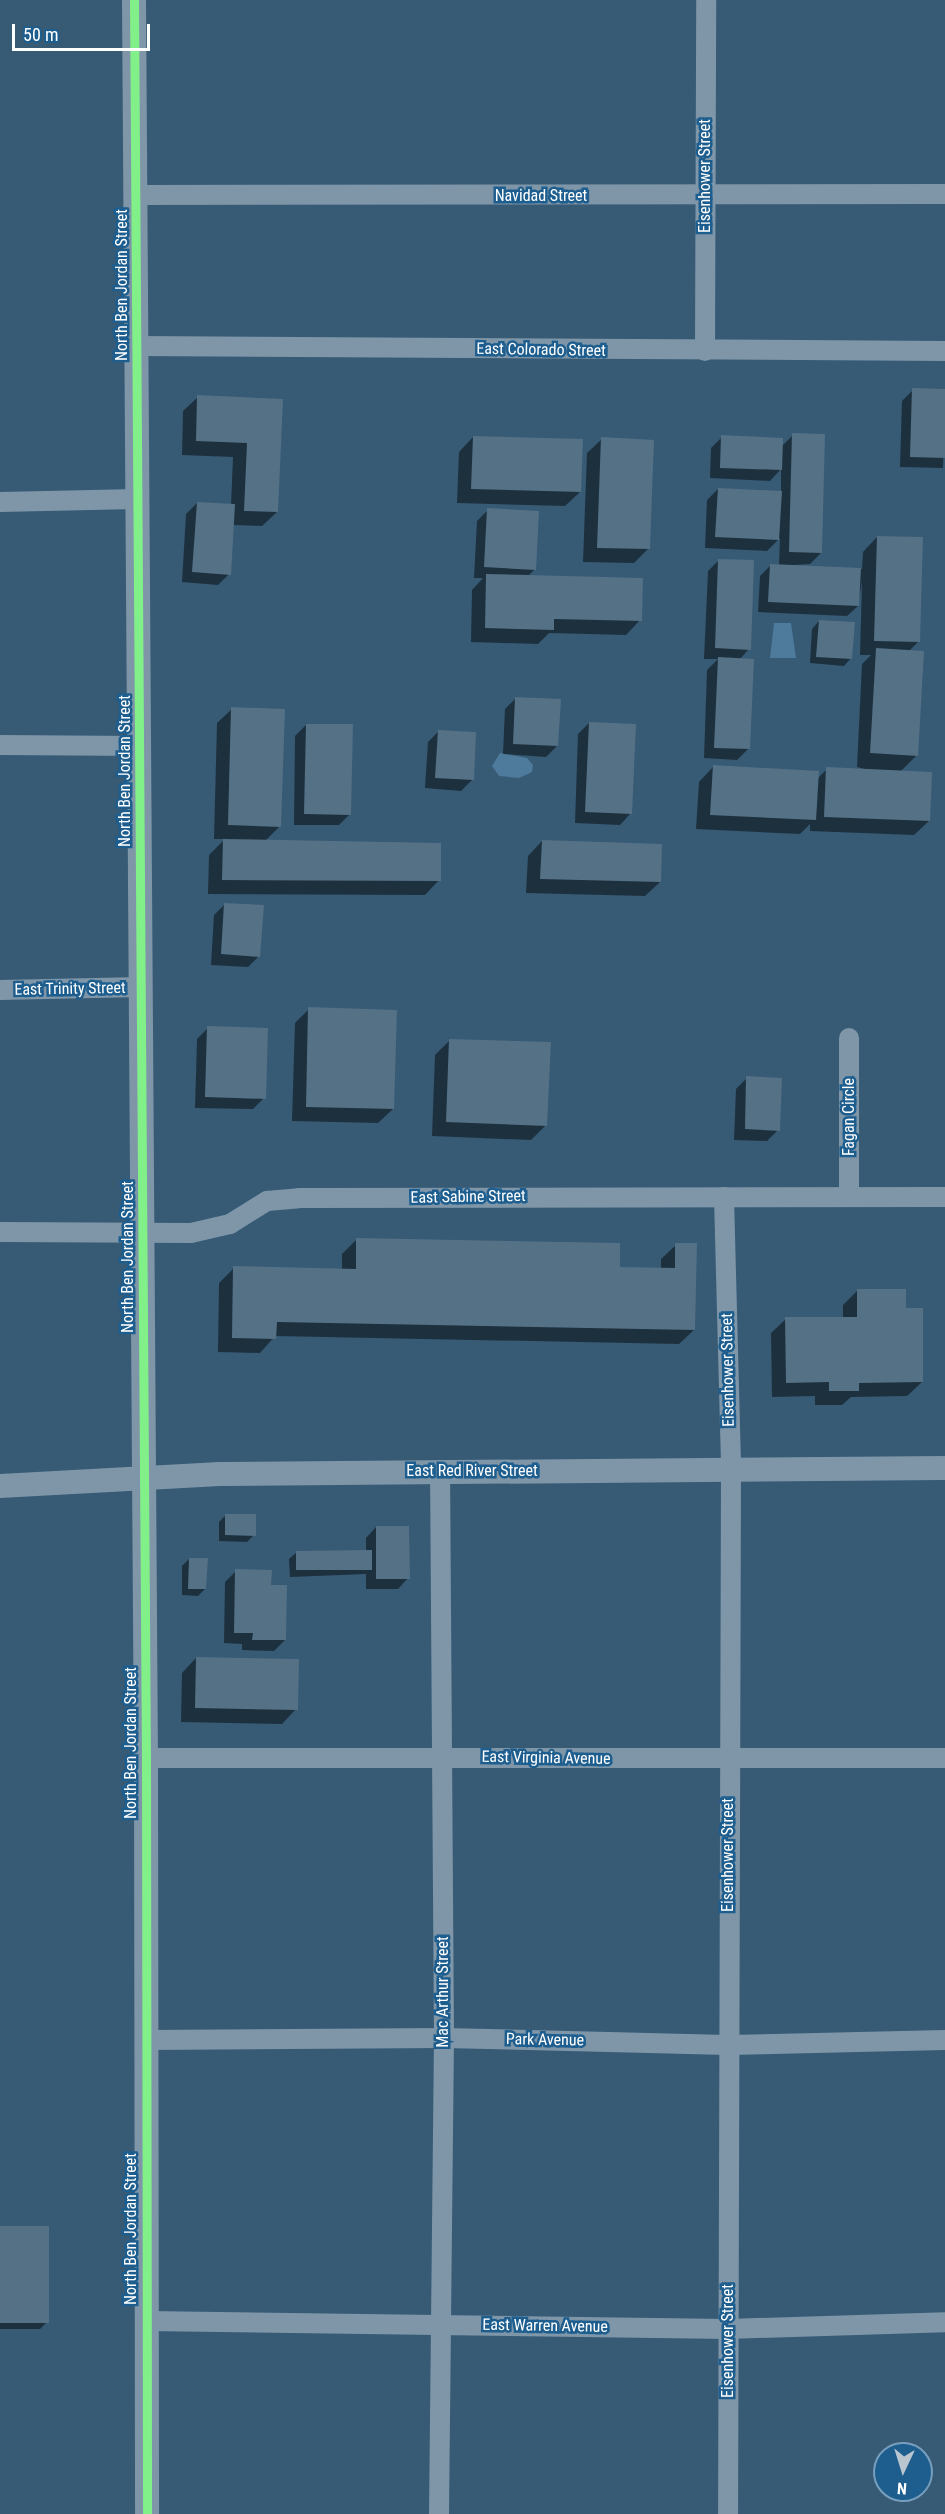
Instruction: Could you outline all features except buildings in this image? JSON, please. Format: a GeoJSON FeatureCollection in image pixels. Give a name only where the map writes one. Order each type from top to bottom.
{"type":"FeatureCollection","features":[{"type":"Feature","properties":{"kind":"street","name":"North Ben Jordan Street"},"geometry":{"type":"LineString","coordinates":[[134,0],[146,1758],[147,2514]]}},
{"type":"Feature","properties":{"kind":"street","name":"Eisenhower Street"},"geometry":{"type":"LineString","coordinates":[[705,351],[706,0]]}},
{"type":"Feature","properties":{"kind":"street","name":"Navidad Street"},"geometry":{"type":"LineString","coordinates":[[137,195],[945,194]]}},
{"type":"Feature","properties":{"kind":"street","name":"East Colorado Street"},"geometry":{"type":"LineString","coordinates":[[137,346],[945,351]]}},
{"type":"Feature","properties":{"kind":"street"},"geometry":{"type":"LineString","coordinates":[[0,502],[137,499]]}},
{"type":"Feature","properties":{"kind":"street"},"geometry":{"type":"LineString","coordinates":[[0,745],[140,746]]}},
{"type":"Feature","properties":{"kind":"street","name":"East Trinity Street"},"geometry":{"type":"LineString","coordinates":[[0,990],[141,987]]}},
{"type":"Feature","properties":{"kind":"street","name":"Fagan Circle"},"geometry":{"type":"LineString","coordinates":[[849,1038],[849,1197]]}},
{"type":"Feature","properties":{"kind":"street","name":"Eisenhower Street"},"geometry":{"type":"LineString","coordinates":[[724,1197],[730,1470],[728,2514]]}},
{"type":"Feature","properties":{"kind":"street","name":"East Sabine Street"},"geometry":{"type":"LineString","coordinates":[[0,1232],[213,1231],[267,1201],[300,1198],[945,1197]]}},
{"type":"Feature","properties":{"kind":"street","name":"East Red River Street"},"geometry":{"type":"LineString","coordinates":[[0,1486],[144,1480],[220,1474],[440,1470],[945,1468]]}},
{"type":"Feature","properties":{"kind":"street","name":"Mac Arthur Street"},"geometry":{"type":"LineString","coordinates":[[439,2514],[444,2038],[440,1470]]}},
{"type":"Feature","properties":{"kind":"street","name":"East Virginia Avenue"},"geometry":{"type":"LineString","coordinates":[[146,1758],[441,1757],[728,1760],[945,1758]]}},
{"type":"Feature","properties":{"kind":"street","name":"Park Avenue"},"geometry":{"type":"LineString","coordinates":[[145,2040],[444,2038],[728,2045],[945,2040]]}},
{"type":"Feature","properties":{"kind":"street","name":"East Warren Avenue"},"geometry":{"type":"LineString","coordinates":[[146,2321],[728,2329],[945,2322]]}},
{"type":"Feature","properties":{"kind":"water"},"geometry":{"type":"Polygon","coordinates":[[[774,623],[791,623],[796,658],[770,658],[774,623]]]}},
{"type":"Feature","properties":{"kind":"water"},"geometry":{"type":"Polygon","coordinates":[[[500,753],[527,758],[533,765],[532,772],[519,778],[499,776],[492,766],[500,753]]]}},
{"type":"Feature","properties":{"kind":"cycle path"},"geometry":{"type":"LineString","coordinates":[[134,0],[146,1758],[147,2514]]}}]}
